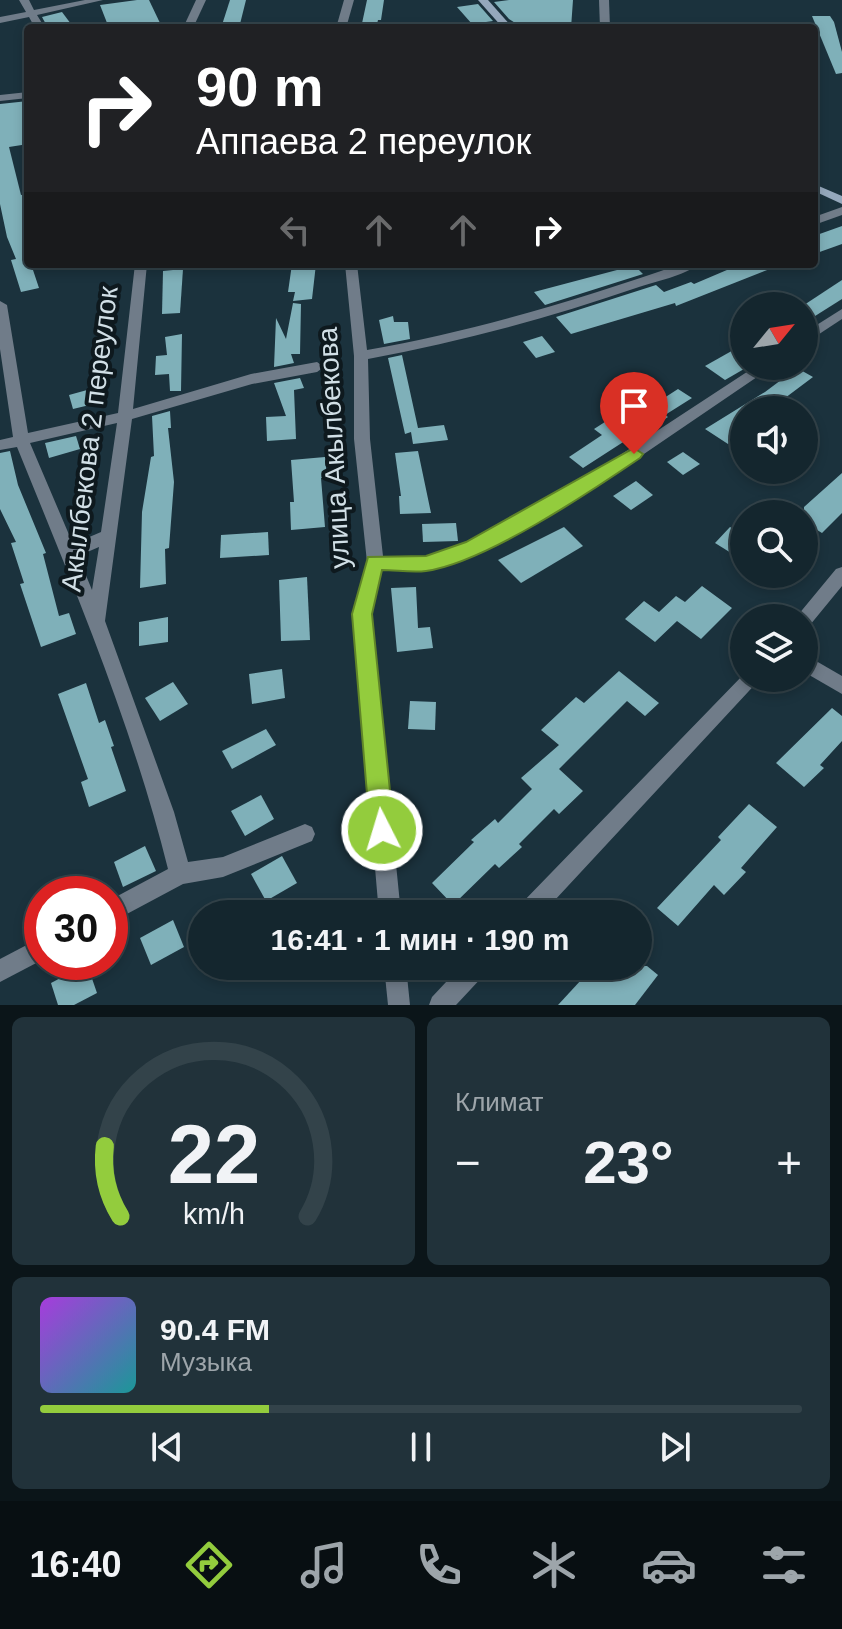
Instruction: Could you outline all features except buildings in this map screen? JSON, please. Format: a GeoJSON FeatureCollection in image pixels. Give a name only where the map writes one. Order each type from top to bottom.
{"type":"FeatureCollection","features":[{"type":"Feature","properties":{"kind":"street"},"geometry":{"type":"LineString","coordinates":[[24,0],[38,24]]}},
{"type":"Feature","properties":{"kind":"street"},"geometry":{"type":"LineString","coordinates":[[0,20],[98,0]]}},
{"type":"Feature","properties":{"kind":"street"},"geometry":{"type":"LineString","coordinates":[[190,24],[201,0]]}},
{"type":"Feature","properties":{"kind":"street"},"geometry":{"type":"LineString","coordinates":[[342,24],[349,0]]}},
{"type":"Feature","properties":{"kind":"street"},"geometry":{"type":"LineString","coordinates":[[483,0],[504,24]]}},
{"type":"Feature","properties":{"kind":"street"},"geometry":{"type":"LineString","coordinates":[[604,0],[605,24]]}},
{"type":"Feature","properties":{"kind":"street"},"geometry":{"type":"LineString","coordinates":[[0,98],[24,95]]}},
{"type":"Feature","properties":{"kind":"street"},"geometry":{"type":"LineString","coordinates":[[818,189],[842,200]]}},
{"type":"Feature","properties":{"kind":"street"},"geometry":{"type":"LineString","coordinates":[[818,220],[842,211]]}},
{"type":"Feature","properties":{"kind":"street","name":"Акылбекова 2 переулок"},"geometry":{"type":"LineString","coordinates":[[97,622],[125,416],[141,268]]}},
{"type":"Feature","properties":{"kind":"street","name":"улица Акылбекова"},"geometry":{"type":"LineString","coordinates":[[351,268],[361,356],[362,439],[375,562],[362,614],[389,900]]}},
{"type":"Feature","properties":{"kind":"street"},"geometry":{"type":"LineString","coordinates":[[361,356],[443,341],[626,288],[682,268]]}},
{"type":"Feature","properties":{"kind":"street","name":"Акылбекова 2 переулок"},"geometry":{"type":"LineString","coordinates":[[0,305],[21,439],[97,622],[164,812],[180,874]]}},
{"type":"Feature","properties":{"kind":"street"},"geometry":{"type":"LineString","coordinates":[[818,330],[842,313]]}},
{"type":"Feature","properties":{"kind":"street"},"geometry":{"type":"LineString","coordinates":[[0,445],[125,416],[251,379],[317,367]]}},
{"type":"Feature","properties":{"kind":"street"},"geometry":{"type":"LineString","coordinates":[[375,562],[426,563],[473,548],[585,486],[745,380]]}},
{"type":"Feature","properties":{"kind":"street"},"geometry":{"type":"LineString","coordinates":[[68,553],[108,536]]}},
{"type":"Feature","properties":{"kind":"street"},"geometry":{"type":"LineString","coordinates":[[817,604],[842,574]]}},
{"type":"Feature","properties":{"kind":"street"},"geometry":{"type":"LineString","coordinates":[[818,671],[842,686]]}},
{"type":"Feature","properties":{"kind":"street"},"geometry":{"type":"LineString","coordinates":[[540,900],[739,692]]}},
{"type":"Feature","properties":{"kind":"street"},"geometry":{"type":"LineString","coordinates":[[128,902],[180,874],[223,867],[305,834]]}},
{"type":"Feature","properties":{"kind":"street"},"geometry":{"type":"LineString","coordinates":[[0,971],[24,958]]}},
{"type":"Feature","properties":{"kind":"street"},"geometry":{"type":"LineString","coordinates":[[396,980],[399,1005]]}},
{"type":"Feature","properties":{"kind":"street"},"geometry":{"type":"LineString","coordinates":[[440,1005],[464,980]]}},
{"type":"Feature","properties":{"kind":"route"},"geometry":{"type":"LineString","coordinates":[[382,830],[362,614],[375,562],[426,563],[473,548],[585,486],[634,454]]}}]}
